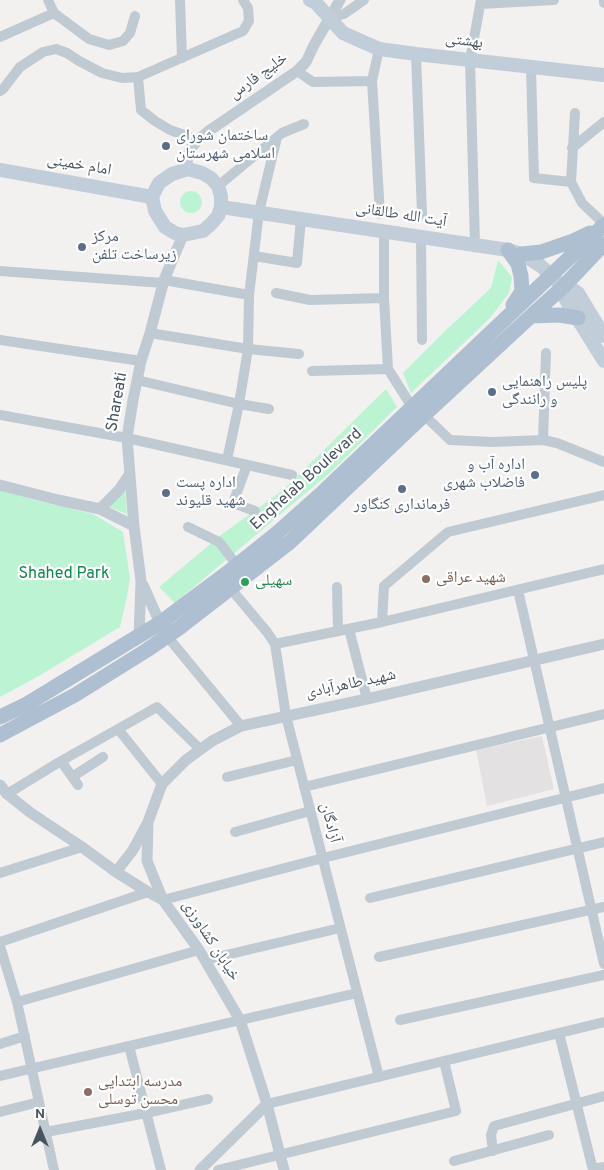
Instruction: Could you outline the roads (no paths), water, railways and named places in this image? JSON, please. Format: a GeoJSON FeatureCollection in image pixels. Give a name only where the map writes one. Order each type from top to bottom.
{"type":"FeatureCollection","features":[{"type":"Feature","properties":{"kind":"main road","name":"بهشتی"},"geometry":{"type":"LineString","coordinates":[[310,0],[316,3],[343,33],[379,49],[604,75]]}},
{"type":"Feature","properties":{"kind":"main road"},"geometry":{"type":"LineString","coordinates":[[188,168],[211,178],[218,186],[221,206],[218,216],[203,231],[183,235],[175,233],[165,226],[155,211],[152,197],[159,183],[172,174],[188,168]]}},
{"type":"Feature","properties":{"kind":"main road","name":"امام خمینی"},"geometry":{"type":"LineString","coordinates":[[0,170],[152,197]]}},
{"type":"Feature","properties":{"kind":"main road","name":"آیت الله طالقانی"},"geometry":{"type":"LineString","coordinates":[[221,206],[515,252],[542,266],[563,287],[578,292],[604,336]]}},
{"type":"Feature","properties":{"kind":"main road"},"geometry":{"type":"LineString","coordinates":[[506,318],[522,291],[521,276],[515,252],[541,252],[574,241],[603,226]]}},
{"type":"Feature","properties":{"kind":"main road","name":"Enghelab Boulevard"},"geometry":{"type":"LineString","coordinates":[[0,735],[75,696],[143,643],[231,589],[290,542],[506,318],[603,226]]}},
{"type":"Feature","properties":{"kind":"main road","name":"Enghelab Boulevard"},"geometry":{"type":"LineString","coordinates":[[164,629],[531,316],[563,287],[604,244]]}},
{"type":"Feature","properties":{"kind":"main road"},"geometry":{"type":"LineString","coordinates":[[563,287],[566,300],[604,361]]}},
{"type":"Feature","properties":{"kind":"main road"},"geometry":{"type":"LineString","coordinates":[[531,316],[559,315],[578,318]]}},
{"type":"Feature","properties":{"kind":"main road","name":"Enghelab Boulevard"},"geometry":{"type":"LineString","coordinates":[[0,717],[143,643]]}},
{"type":"Feature","properties":{"kind":"street"},"geometry":{"type":"LineString","coordinates":[[48,0],[54,14],[89,39],[109,45],[123,41],[130,34],[135,16]]}},
{"type":"Feature","properties":{"kind":"street"},"geometry":{"type":"LineString","coordinates":[[180,0],[182,58]]}},
{"type":"Feature","properties":{"kind":"street"},"geometry":{"type":"LineString","coordinates":[[1,92],[20,68],[43,52],[56,49],[67,53],[102,73],[122,78],[138,77],[243,31],[249,21],[248,8],[243,0]]}},
{"type":"Feature","properties":{"kind":"street","name":"خلیج فارس"},"geometry":{"type":"LineString","coordinates":[[188,168],[187,161],[190,149],[198,140],[298,71],[306,62],[340,0]]}},
{"type":"Feature","properties":{"kind":"street"},"geometry":{"type":"LineString","coordinates":[[329,18],[344,14],[364,0]]}},
{"type":"Feature","properties":{"kind":"street"},"geometry":{"type":"LineString","coordinates":[[475,245],[470,60],[480,2],[554,0]]}},
{"type":"Feature","properties":{"kind":"street"},"geometry":{"type":"LineString","coordinates":[[0,37],[54,14]]}},
{"type":"Feature","properties":{"kind":"street"},"geometry":{"type":"LineString","coordinates":[[379,49],[372,81],[380,214]]}},
{"type":"Feature","properties":{"kind":"street"},"geometry":{"type":"LineString","coordinates":[[416,54],[422,214]]}},
{"type":"Feature","properties":{"kind":"street"},"geometry":{"type":"LineString","coordinates":[[532,68],[534,178],[571,182]]}},
{"type":"Feature","properties":{"kind":"street"},"geometry":{"type":"LineString","coordinates":[[298,71],[313,82],[372,81]]}},
{"type":"Feature","properties":{"kind":"street"},"geometry":{"type":"LineString","coordinates":[[138,77],[141,110],[170,130],[198,140]]}},
{"type":"Feature","properties":{"kind":"street"},"geometry":{"type":"LineString","coordinates":[[575,114],[571,182],[582,203],[603,226]]}},
{"type":"Feature","properties":{"kind":"street"},"geometry":{"type":"LineString","coordinates":[[572,148],[604,122]]}},
{"type":"Feature","properties":{"kind":"street"},"geometry":{"type":"LineString","coordinates":[[218,186],[282,133],[304,124]]}},
{"type":"Feature","properties":{"kind":"street"},"geometry":{"type":"LineString","coordinates":[[227,460],[248,350],[249,295],[259,212],[277,137]]}},
{"type":"Feature","properties":{"kind":"street"},"geometry":{"type":"LineString","coordinates":[[254,256],[297,263],[301,219]]}},
{"type":"Feature","properties":{"kind":"street"},"geometry":{"type":"LineString","coordinates":[[384,231],[384,298],[388,369],[418,411],[450,440],[493,442],[543,440],[557,443],[604,462]]}},
{"type":"Feature","properties":{"kind":"street","name":"Shareati"},"geometry":{"type":"LineString","coordinates":[[141,581],[129,475],[127,438],[141,361],[164,282],[183,235]]}},
{"type":"Feature","properties":{"kind":"street"},"geometry":{"type":"LineString","coordinates":[[421,237],[422,340]]}},
{"type":"Feature","properties":{"kind":"street"},"geometry":{"type":"LineString","coordinates":[[0,270],[164,282],[249,295]]}},
{"type":"Feature","properties":{"kind":"street"},"geometry":{"type":"LineString","coordinates":[[276,293],[310,300],[384,298]]}},
{"type":"Feature","properties":{"kind":"street"},"geometry":{"type":"LineString","coordinates":[[150,333],[248,350],[299,354]]}},
{"type":"Feature","properties":{"kind":"street"},"geometry":{"type":"LineString","coordinates":[[0,340],[141,361]]}},
{"type":"Feature","properties":{"kind":"street"},"geometry":{"type":"LineString","coordinates":[[543,440],[546,353]]}},
{"type":"Feature","properties":{"kind":"street"},"geometry":{"type":"LineString","coordinates":[[312,370],[388,369]]}},
{"type":"Feature","properties":{"kind":"street"},"geometry":{"type":"LineString","coordinates":[[137,380],[239,404],[269,409]]}},
{"type":"Feature","properties":{"kind":"street"},"geometry":{"type":"LineString","coordinates":[[0,415],[127,438],[292,475]]}},
{"type":"Feature","properties":{"kind":"street"},"geometry":{"type":"LineString","coordinates":[[247,465],[233,503],[255,512]]}},
{"type":"Feature","properties":{"kind":"street"},"geometry":{"type":"LineString","coordinates":[[100,509],[119,490],[129,475]]}},
{"type":"Feature","properties":{"kind":"street"},"geometry":{"type":"LineString","coordinates":[[0,485],[100,509],[134,526]]}},
{"type":"Feature","properties":{"kind":"street"},"geometry":{"type":"LineString","coordinates":[[382,622],[384,586],[448,532],[604,496]]}},
{"type":"Feature","properties":{"kind":"street"},"geometry":{"type":"LineString","coordinates":[[188,526],[219,542],[237,565]]}},
{"type":"Feature","properties":{"kind":"street"},"geometry":{"type":"LineString","coordinates":[[275,644],[350,630],[604,569]]}},
{"type":"Feature","properties":{"kind":"street"},"geometry":{"type":"LineString","coordinates":[[141,581],[164,629],[241,726]]}},
{"type":"Feature","properties":{"kind":"street"},"geometry":{"type":"LineString","coordinates":[[141,581],[143,643]]}},
{"type":"Feature","properties":{"kind":"street"},"geometry":{"type":"LineString","coordinates":[[337,587],[338,631]]}},
{"type":"Feature","properties":{"kind":"street","name":"آزادگان"},"geometry":{"type":"LineString","coordinates":[[231,589],[268,632],[275,644],[286,716],[379,1077]]}},
{"type":"Feature","properties":{"kind":"street"},"geometry":{"type":"LineString","coordinates":[[518,590],[604,964]]}},
{"type":"Feature","properties":{"kind":"street"},"geometry":{"type":"LineString","coordinates":[[350,630],[367,699]]}},
{"type":"Feature","properties":{"kind":"street","name":"شهید طاهرآبادی"},"geometry":{"type":"LineString","coordinates":[[148,822],[162,784],[186,760],[212,741],[241,726],[604,644]]}},
{"type":"Feature","properties":{"kind":"street"},"geometry":{"type":"LineString","coordinates":[[3,790],[61,761],[157,707],[200,750]]}},
{"type":"Feature","properties":{"kind":"street"},"geometry":{"type":"LineString","coordinates":[[304,787],[604,714]]}},
{"type":"Feature","properties":{"kind":"street"},"geometry":{"type":"LineString","coordinates":[[118,728],[162,784]]}},
{"type":"Feature","properties":{"kind":"street"},"geometry":{"type":"LineString","coordinates":[[61,761],[75,781],[103,757]]}},
{"type":"Feature","properties":{"kind":"street"},"geometry":{"type":"LineString","coordinates":[[227,777],[297,760]]}},
{"type":"Feature","properties":{"kind":"street"},"geometry":{"type":"LineString","coordinates":[[148,822],[146,861],[163,900],[322,858],[604,788]]}},
{"type":"Feature","properties":{"kind":"street","name":"خیابان کشاورزی"},"geometry":{"type":"LineString","coordinates":[[3,790],[31,813],[116,872],[163,900],[202,955],[240,1020],[267,1104],[284,1170]]}},
{"type":"Feature","properties":{"kind":"street"},"geometry":{"type":"LineString","coordinates":[[235,832],[310,811]]}},
{"type":"Feature","properties":{"kind":"street"},"geometry":{"type":"LineString","coordinates":[[116,872],[134,850],[148,822]]}},
{"type":"Feature","properties":{"kind":"street"},"geometry":{"type":"LineString","coordinates":[[370,898],[604,842]]}},
{"type":"Feature","properties":{"kind":"street"},"geometry":{"type":"LineString","coordinates":[[0,873],[82,847]]}},
{"type":"Feature","properties":{"kind":"street"},"geometry":{"type":"LineString","coordinates":[[0,942],[148,892]]}},
{"type":"Feature","properties":{"kind":"street"},"geometry":{"type":"LineString","coordinates":[[379,957],[604,907]]}},
{"type":"Feature","properties":{"kind":"street"},"geometry":{"type":"LineString","coordinates":[[17,1002],[202,955],[340,928]]}},
{"type":"Feature","properties":{"kind":"street"},"geometry":{"type":"LineString","coordinates":[[0,946],[17,1002],[54,1170]]}},
{"type":"Feature","properties":{"kind":"street"},"geometry":{"type":"LineString","coordinates":[[400,1020],[604,975]]}},
{"type":"Feature","properties":{"kind":"street"},"geometry":{"type":"LineString","coordinates":[[0,1076],[357,993]]}},
{"type":"Feature","properties":{"kind":"street"},"geometry":{"type":"LineString","coordinates":[[200,1170],[267,1104],[604,1022]]}},
{"type":"Feature","properties":{"kind":"street"},"geometry":{"type":"LineString","coordinates":[[559,1032],[593,1170],[604,1167]]}},
{"type":"Feature","properties":{"kind":"street"},"geometry":{"type":"LineString","coordinates":[[0,1044],[25,1036]]}},
{"type":"Feature","properties":{"kind":"street"},"geometry":{"type":"LineString","coordinates":[[129,1046],[161,1170]]}},
{"type":"Feature","properties":{"kind":"street"},"geometry":{"type":"LineString","coordinates":[[218,1170],[456,1111],[444,1061]]}},
{"type":"Feature","properties":{"kind":"street"},"geometry":{"type":"LineString","coordinates":[[493,1151],[491,1135],[494,1126],[604,1096]]}},
{"type":"Feature","properties":{"kind":"street"},"geometry":{"type":"LineString","coordinates":[[46,1132],[208,1099]]}},
{"type":"Feature","properties":{"kind":"street"},"geometry":{"type":"LineString","coordinates":[[0,1112],[39,1102]]}},
{"type":"Feature","properties":{"kind":"street"},"geometry":{"type":"LineString","coordinates":[[454,1161],[550,1135]]}},
{"type":"Feature","properties":{"kind":"place","name":"ساختمان شورای اسلامی شهرستان"},"geometry":{"type":"Point","coordinates":[166,146]}},
{"type":"Feature","properties":{"kind":"place","name":"مرکز زیرساخت تلفن"},"geometry":{"type":"Point","coordinates":[82,247]}},
{"type":"Feature","properties":{"kind":"place","name":"پلیس راهنمایی و رانندگی"},"geometry":{"type":"Point","coordinates":[492,392]}},
{"type":"Feature","properties":{"kind":"place","name":"اداره آب و فاضلاب شهری"},"geometry":{"type":"Point","coordinates":[535,475]}},
{"type":"Feature","properties":{"kind":"place","name":"فرمانداری کنگاور"},"geometry":{"type":"Point","coordinates":[402,489]}},
{"type":"Feature","properties":{"kind":"place","name":"اداره پست شهید قلیوند"},"geometry":{"type":"Point","coordinates":[166,493]}},
{"type":"Feature","properties":{"kind":"place","name":"شهید عراقی"},"geometry":{"type":"Point","coordinates":[426,579]}},
{"type":"Feature","properties":{"kind":"place","name":"سهیلی"},"geometry":{"type":"Point","coordinates":[245,582]}},
{"type":"Feature","properties":{"kind":"place","name":"مدرسه ابتدایی محسن توسلی"},"geometry":{"type":"Point","coordinates":[88,1092]}},
{"type":"Feature","properties":{"kind":"park label","name":"Shahed Park"},"geometry":{"type":"Point","coordinates":[64,575]}}]}
